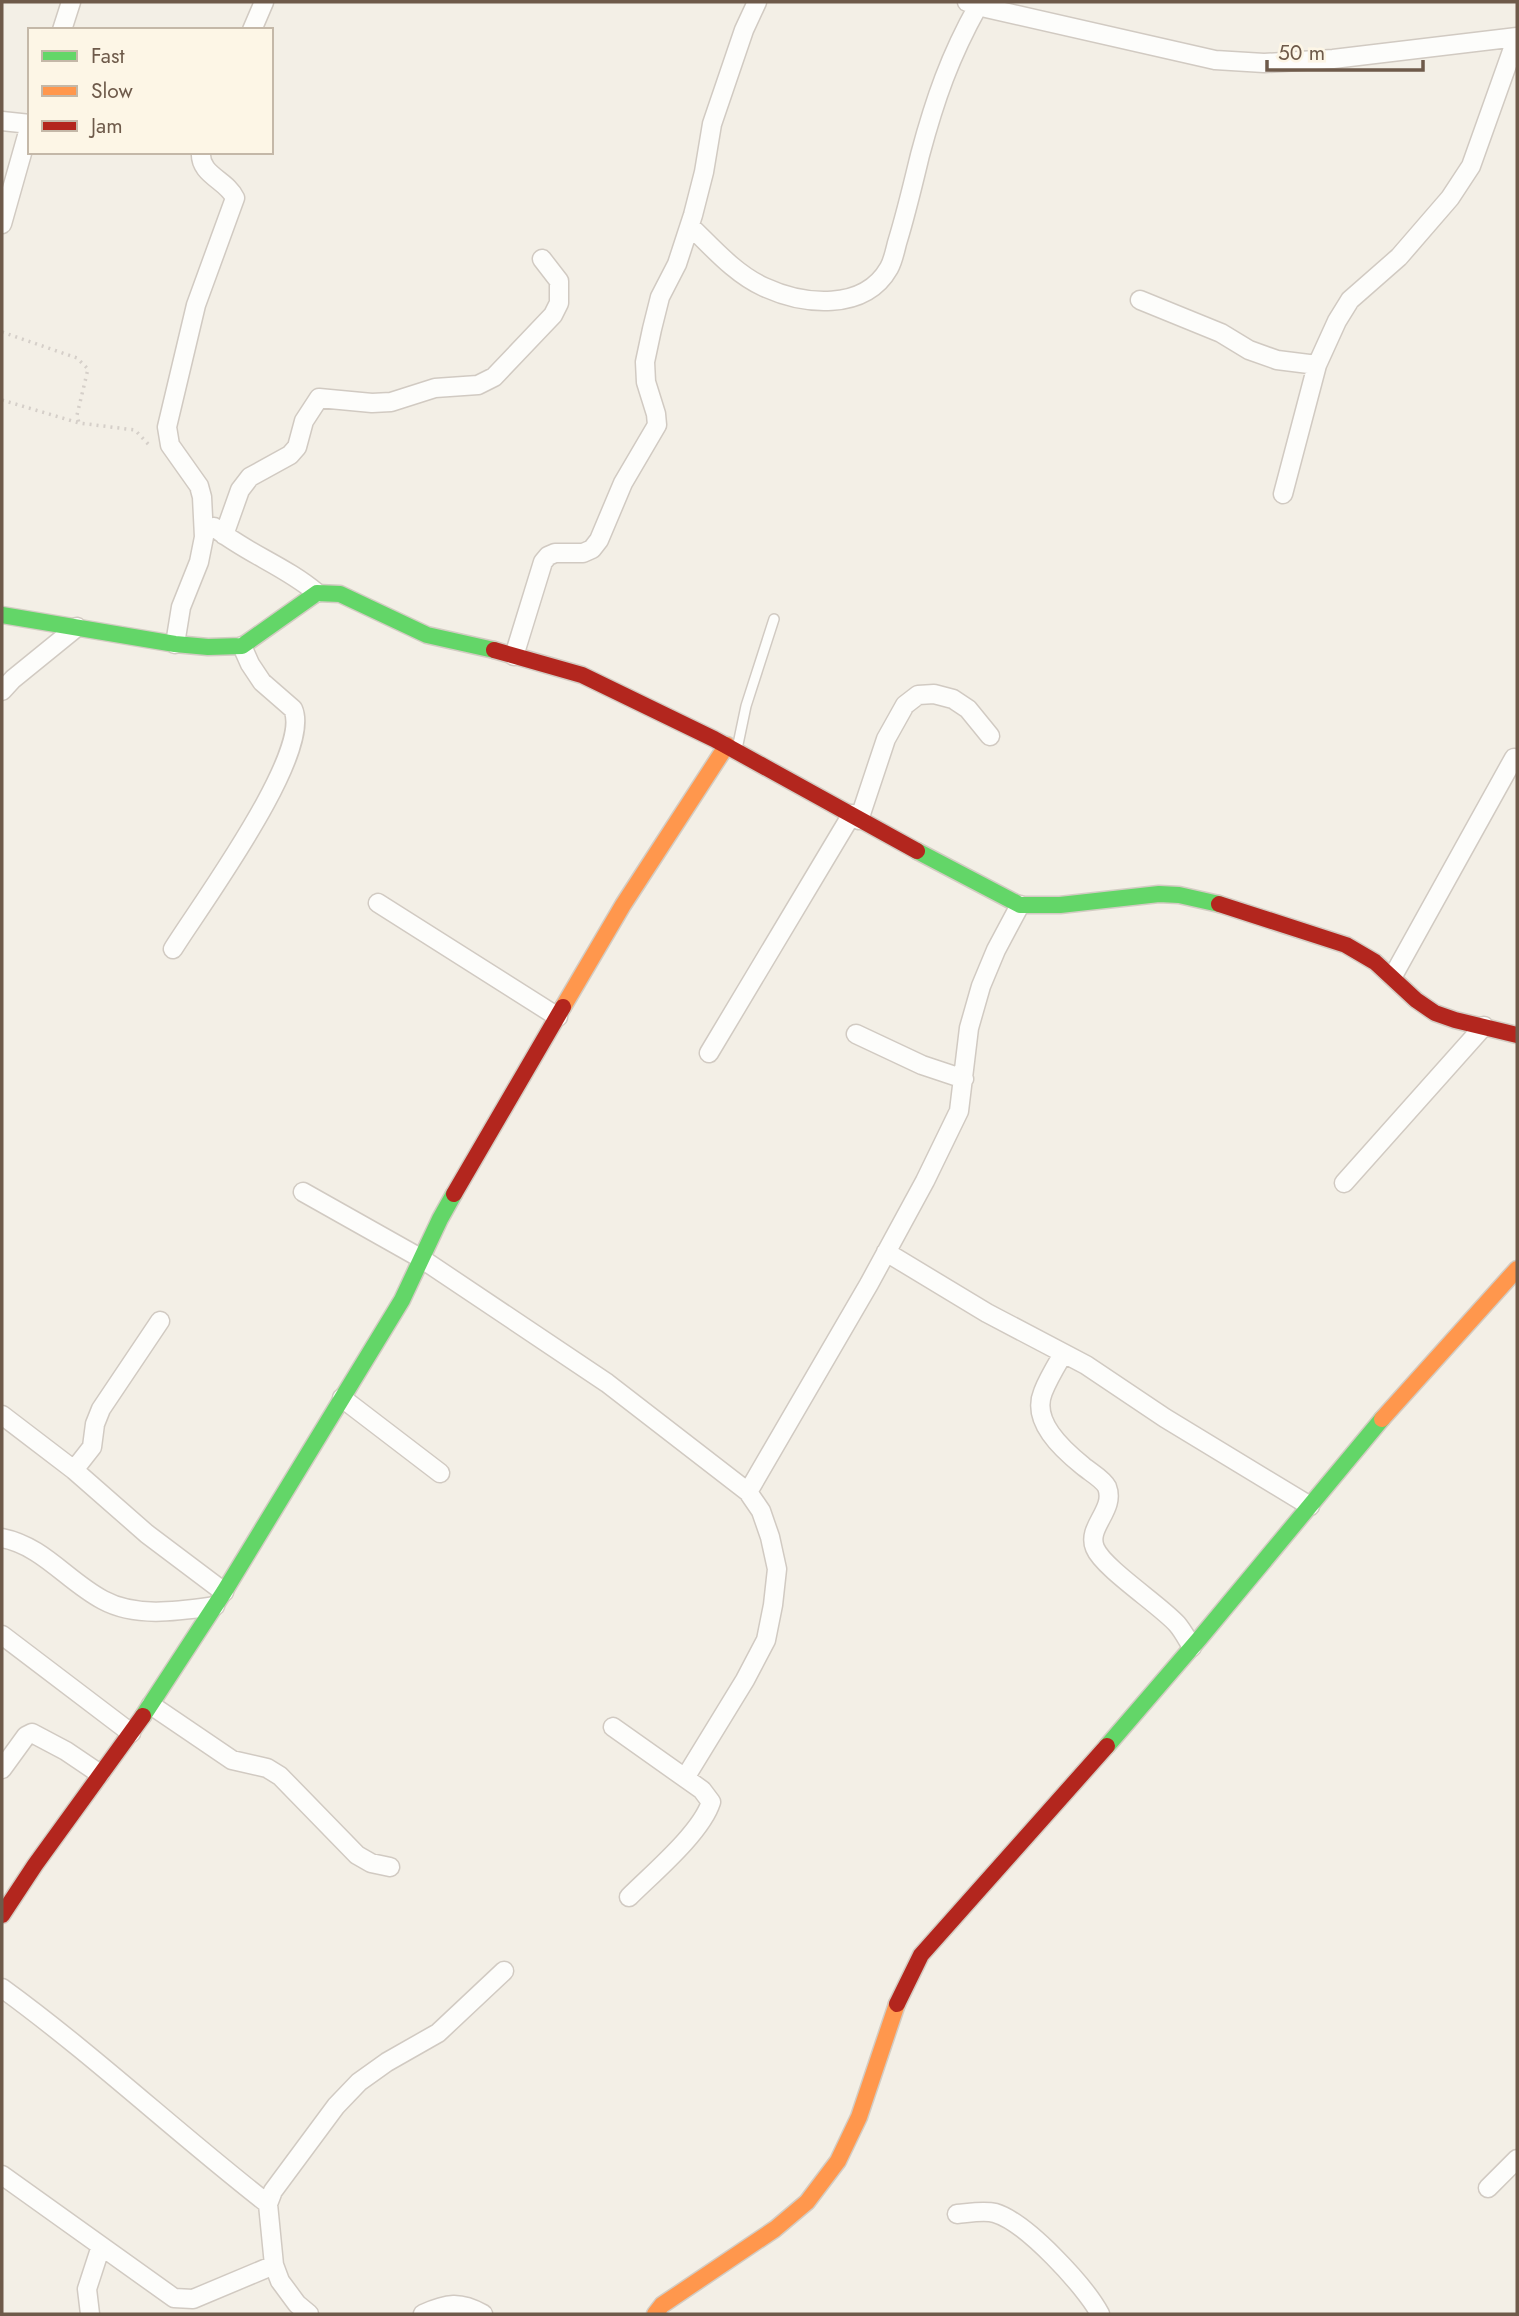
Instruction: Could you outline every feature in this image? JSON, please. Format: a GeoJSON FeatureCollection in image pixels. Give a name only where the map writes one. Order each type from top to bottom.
{"type":"FeatureCollection","features":[{"type":"Feature","properties":{"kind":"street"},"geometry":{"type":"LineString","coordinates":[[63,28],[71,2]]}},
{"type":"Feature","properties":{"kind":"street"},"geometry":{"type":"LineString","coordinates":[[253,28],[264,2]]}},
{"type":"Feature","properties":{"kind":"street"},"geometry":{"type":"LineString","coordinates":[[514,656],[543,562],[555,553],[583,553],[592,549],[599,540],[623,483],[657,425],[646,382],[645,362],[660,297],[677,264],[690,226],[704,172],[712,124],[744,30],[757,2]]}},
{"type":"Feature","properties":{"kind":"street"},"geometry":{"type":"LineString","coordinates":[[690,226],[733,266],[763,287],[817,302],[857,297],[877,285],[890,267],[934,105],[973,4],[1214,60],[1264,63],[1333,59],[1517,37],[1471,166],[1450,198],[1399,257],[1350,300],[1337,321],[1317,365],[1283,494]]}},
{"type":"Feature","properties":{"kind":"street"},"geometry":{"type":"LineString","coordinates":[[2,121],[28,125]]}},
{"type":"Feature","properties":{"kind":"street"},"geometry":{"type":"LineString","coordinates":[[2,224],[28,132]]}},
{"type":"Feature","properties":{"kind":"street"},"geometry":{"type":"LineString","coordinates":[[175,644],[181,607],[198,562],[204,537],[199,486],[170,445],[167,427],[195,305],[235,198],[224,182],[205,169],[201,154]]}},
{"type":"Feature","properties":{"kind":"street"},"geometry":{"type":"LineString","coordinates":[[223,535],[240,490],[250,477],[290,455],[297,447],[304,421],[320,398],[391,402],[435,388],[478,385],[494,377],[553,315],[559,303],[559,281],[542,259]]}},
{"type":"Feature","properties":{"kind":"street"},"geometry":{"type":"LineString","coordinates":[[1140,300],[1221,333],[1249,350],[1268,357],[1317,365]]}},
{"type":"Feature","properties":{"kind":"street"},"geometry":{"type":"LineString","coordinates":[[203,516],[223,535],[289,572],[317,593],[340,594],[411,630],[427,635],[550,664],[582,675],[732,748],[1020,905],[1064,906],[1135,894],[1181,895],[1205,901],[1353,948],[1393,976],[1418,1003],[1436,1014],[1460,1022],[1504,1029],[1517,1035]]}},
{"type":"Feature","properties":{"kind":"street"},"geometry":{"type":"LineString","coordinates":[[2,615],[175,644],[242,646],[317,593]]}},
{"type":"Feature","properties":{"kind":"street"},"geometry":{"type":"LineString","coordinates":[[2,691],[77,627]]}},
{"type":"Feature","properties":{"kind":"street"},"geometry":{"type":"LineString","coordinates":[[173,949],[250,832],[288,756],[295,732],[296,715],[293,709],[262,682],[242,646]]}},
{"type":"Feature","properties":{"kind":"street"},"geometry":{"type":"LineString","coordinates":[[709,1053],[855,817],[886,739],[905,705],[918,695],[934,694],[953,699],[968,709],[990,736]]}},
{"type":"Feature","properties":{"kind":"street"},"geometry":{"type":"LineString","coordinates":[[2,1915],[151,1705],[220,1599],[402,1300],[440,1219],[623,905],[732,748]]}},
{"type":"Feature","properties":{"kind":"street"},"geometry":{"type":"LineString","coordinates":[[1393,976],[1514,758]]}},
{"type":"Feature","properties":{"kind":"street"},"geometry":{"type":"LineString","coordinates":[[378,903],[558,1017]]}},
{"type":"Feature","properties":{"kind":"street"},"geometry":{"type":"LineString","coordinates":[[748,1492],[886,1252],[959,1111],[969,1028],[981,986],[996,950],[1020,905]]}},
{"type":"Feature","properties":{"kind":"street"},"geometry":{"type":"LineString","coordinates":[[1344,1183],[1484,1026]]}},
{"type":"Feature","properties":{"kind":"street"},"geometry":{"type":"LineString","coordinates":[[856,1034],[922,1065],[964,1079]]}},
{"type":"Feature","properties":{"kind":"street"},"geometry":{"type":"LineString","coordinates":[[303,1192],[422,1259],[607,1383],[748,1492],[761,1511],[770,1537],[776,1569],[766,1640],[745,1680],[685,1777]]}},
{"type":"Feature","properties":{"kind":"street"},"geometry":{"type":"LineString","coordinates":[[886,1252],[987,1313],[1086,1365],[1165,1418],[1310,1506]]}},
{"type":"Feature","properties":{"kind":"street"},"geometry":{"type":"LineString","coordinates":[[655,2314],[662,2305],[702,2276],[775,2230],[807,2202],[838,2161],[859,2117],[895,2008],[921,1955],[1030,1835],[1192,1647],[1394,1404],[1517,1269]]}},
{"type":"Feature","properties":{"kind":"street"},"geometry":{"type":"LineString","coordinates":[[74,1470],[92,1447],[97,1418],[102,1409],[160,1321]]}},
{"type":"Feature","properties":{"kind":"street"},"geometry":{"type":"LineString","coordinates":[[1063,1354],[1042,1392],[1039,1405],[1041,1418],[1071,1456],[1106,1485],[1109,1497],[1106,1510],[1093,1535],[1095,1548],[1105,1562],[1178,1625],[1192,1647]]}},
{"type":"Feature","properties":{"kind":"street"},"geometry":{"type":"LineString","coordinates":[[342,1398],[440,1473]]}},
{"type":"Feature","properties":{"kind":"street"},"geometry":{"type":"LineString","coordinates":[[2,1415],[74,1470],[220,1599]]}},
{"type":"Feature","properties":{"kind":"street"},"geometry":{"type":"LineString","coordinates":[[2,1538],[18,1541],[102,1600],[125,1608],[159,1612],[220,1599]]}},
{"type":"Feature","properties":{"kind":"street"},"geometry":{"type":"LineString","coordinates":[[2,1635],[131,1733]]}},
{"type":"Feature","properties":{"kind":"street"},"geometry":{"type":"LineString","coordinates":[[151,1705],[232,1760],[267,1768],[280,1776],[357,1855],[370,1863],[390,1867]]}},
{"type":"Feature","properties":{"kind":"street"},"geometry":{"type":"LineString","coordinates":[[612,1727],[685,1777],[702,1790],[711,1802],[707,1815],[629,1897]]}},
{"type":"Feature","properties":{"kind":"street"},"geometry":{"type":"LineString","coordinates":[[2,1769],[26,1736],[32,1733],[66,1751],[100,1774]]}},
{"type":"Feature","properties":{"kind":"street"},"geometry":{"type":"LineString","coordinates":[[309,2314],[297,2304],[274,2265],[268,2204],[273,2192],[328,2117],[359,2082],[387,2062],[438,2033],[504,1971]]}},
{"type":"Feature","properties":{"kind":"street"},"geometry":{"type":"LineString","coordinates":[[2,1988],[56,2028],[232,2178],[268,2204]]}},
{"type":"Feature","properties":{"kind":"street"},"geometry":{"type":"LineString","coordinates":[[1488,2188],[1517,2159]]}},
{"type":"Feature","properties":{"kind":"street"},"geometry":{"type":"LineString","coordinates":[[2,2175],[174,2298],[192,2299],[274,2265]]}},
{"type":"Feature","properties":{"kind":"street"},"geometry":{"type":"LineString","coordinates":[[957,2214],[991,2212],[1026,2230],[1080,2287],[1101,2314]]}},
{"type":"Feature","properties":{"kind":"street"},"geometry":{"type":"LineString","coordinates":[[90,2314],[88,2289],[101,2246]]}},
{"type":"Feature","properties":{"kind":"street"},"geometry":{"type":"LineString","coordinates":[[423,2314],[455,2304],[467,2305],[483,2314]]}},
{"type":"Feature","properties":{"kind":"lane"},"geometry":{"type":"LineString","coordinates":[[732,748],[774,619]]}},
{"type":"Feature","properties":{"kind":"path"},"geometry":{"type":"LineString","coordinates":[[2,332],[77,358],[84,363],[88,369],[77,415],[79,423]]}},
{"type":"Feature","properties":{"kind":"path"},"geometry":{"type":"LineString","coordinates":[[2,400],[79,423],[135,430],[154,450]]}},
{"type":"Feature","properties":{"kind":"traffic: fast"},"geometry":{"type":"LineString","coordinates":[[2,615],[175,644],[242,646],[317,593],[340,594],[427,635],[494,650]]}},
{"type":"Feature","properties":{"kind":"traffic: fast"},"geometry":{"type":"LineString","coordinates":[[917,851],[1020,905],[1060,905],[1159,894],[1179,895],[1219,904]]}},
{"type":"Feature","properties":{"kind":"traffic: fast"},"geometry":{"type":"LineString","coordinates":[[143,1716],[224,1592],[402,1300],[454,1194]]}},
{"type":"Feature","properties":{"kind":"traffic: fast"},"geometry":{"type":"LineString","coordinates":[[1107,1746],[1382,1419]]}},
{"type":"Feature","properties":{"kind":"traffic: slow"},"geometry":{"type":"LineString","coordinates":[[563,1007],[623,905],[727,745]]}},
{"type":"Feature","properties":{"kind":"traffic: slow"},"geometry":{"type":"LineString","coordinates":[[1382,1419],[1517,1269]]}},
{"type":"Feature","properties":{"kind":"traffic: slow"},"geometry":{"type":"LineString","coordinates":[[655,2314],[662,2305],[775,2229],[807,2202],[838,2161],[859,2117],[897,2004]]}},
{"type":"Feature","properties":{"kind":"traffic: jam"},"geometry":{"type":"LineString","coordinates":[[494,650],[582,675],[714,739],[917,851]]}},
{"type":"Feature","properties":{"kind":"traffic: jam"},"geometry":{"type":"LineString","coordinates":[[1219,904],[1346,945],[1375,962],[1416,1000],[1435,1013],[1517,1035]]}},
{"type":"Feature","properties":{"kind":"traffic: jam"},"geometry":{"type":"LineString","coordinates":[[454,1194],[563,1007]]}},
{"type":"Feature","properties":{"kind":"traffic: jam"},"geometry":{"type":"LineString","coordinates":[[2,1915],[143,1716]]}},
{"type":"Feature","properties":{"kind":"traffic: jam"},"geometry":{"type":"LineString","coordinates":[[897,2004],[921,1955],[1107,1746]]}}]}
